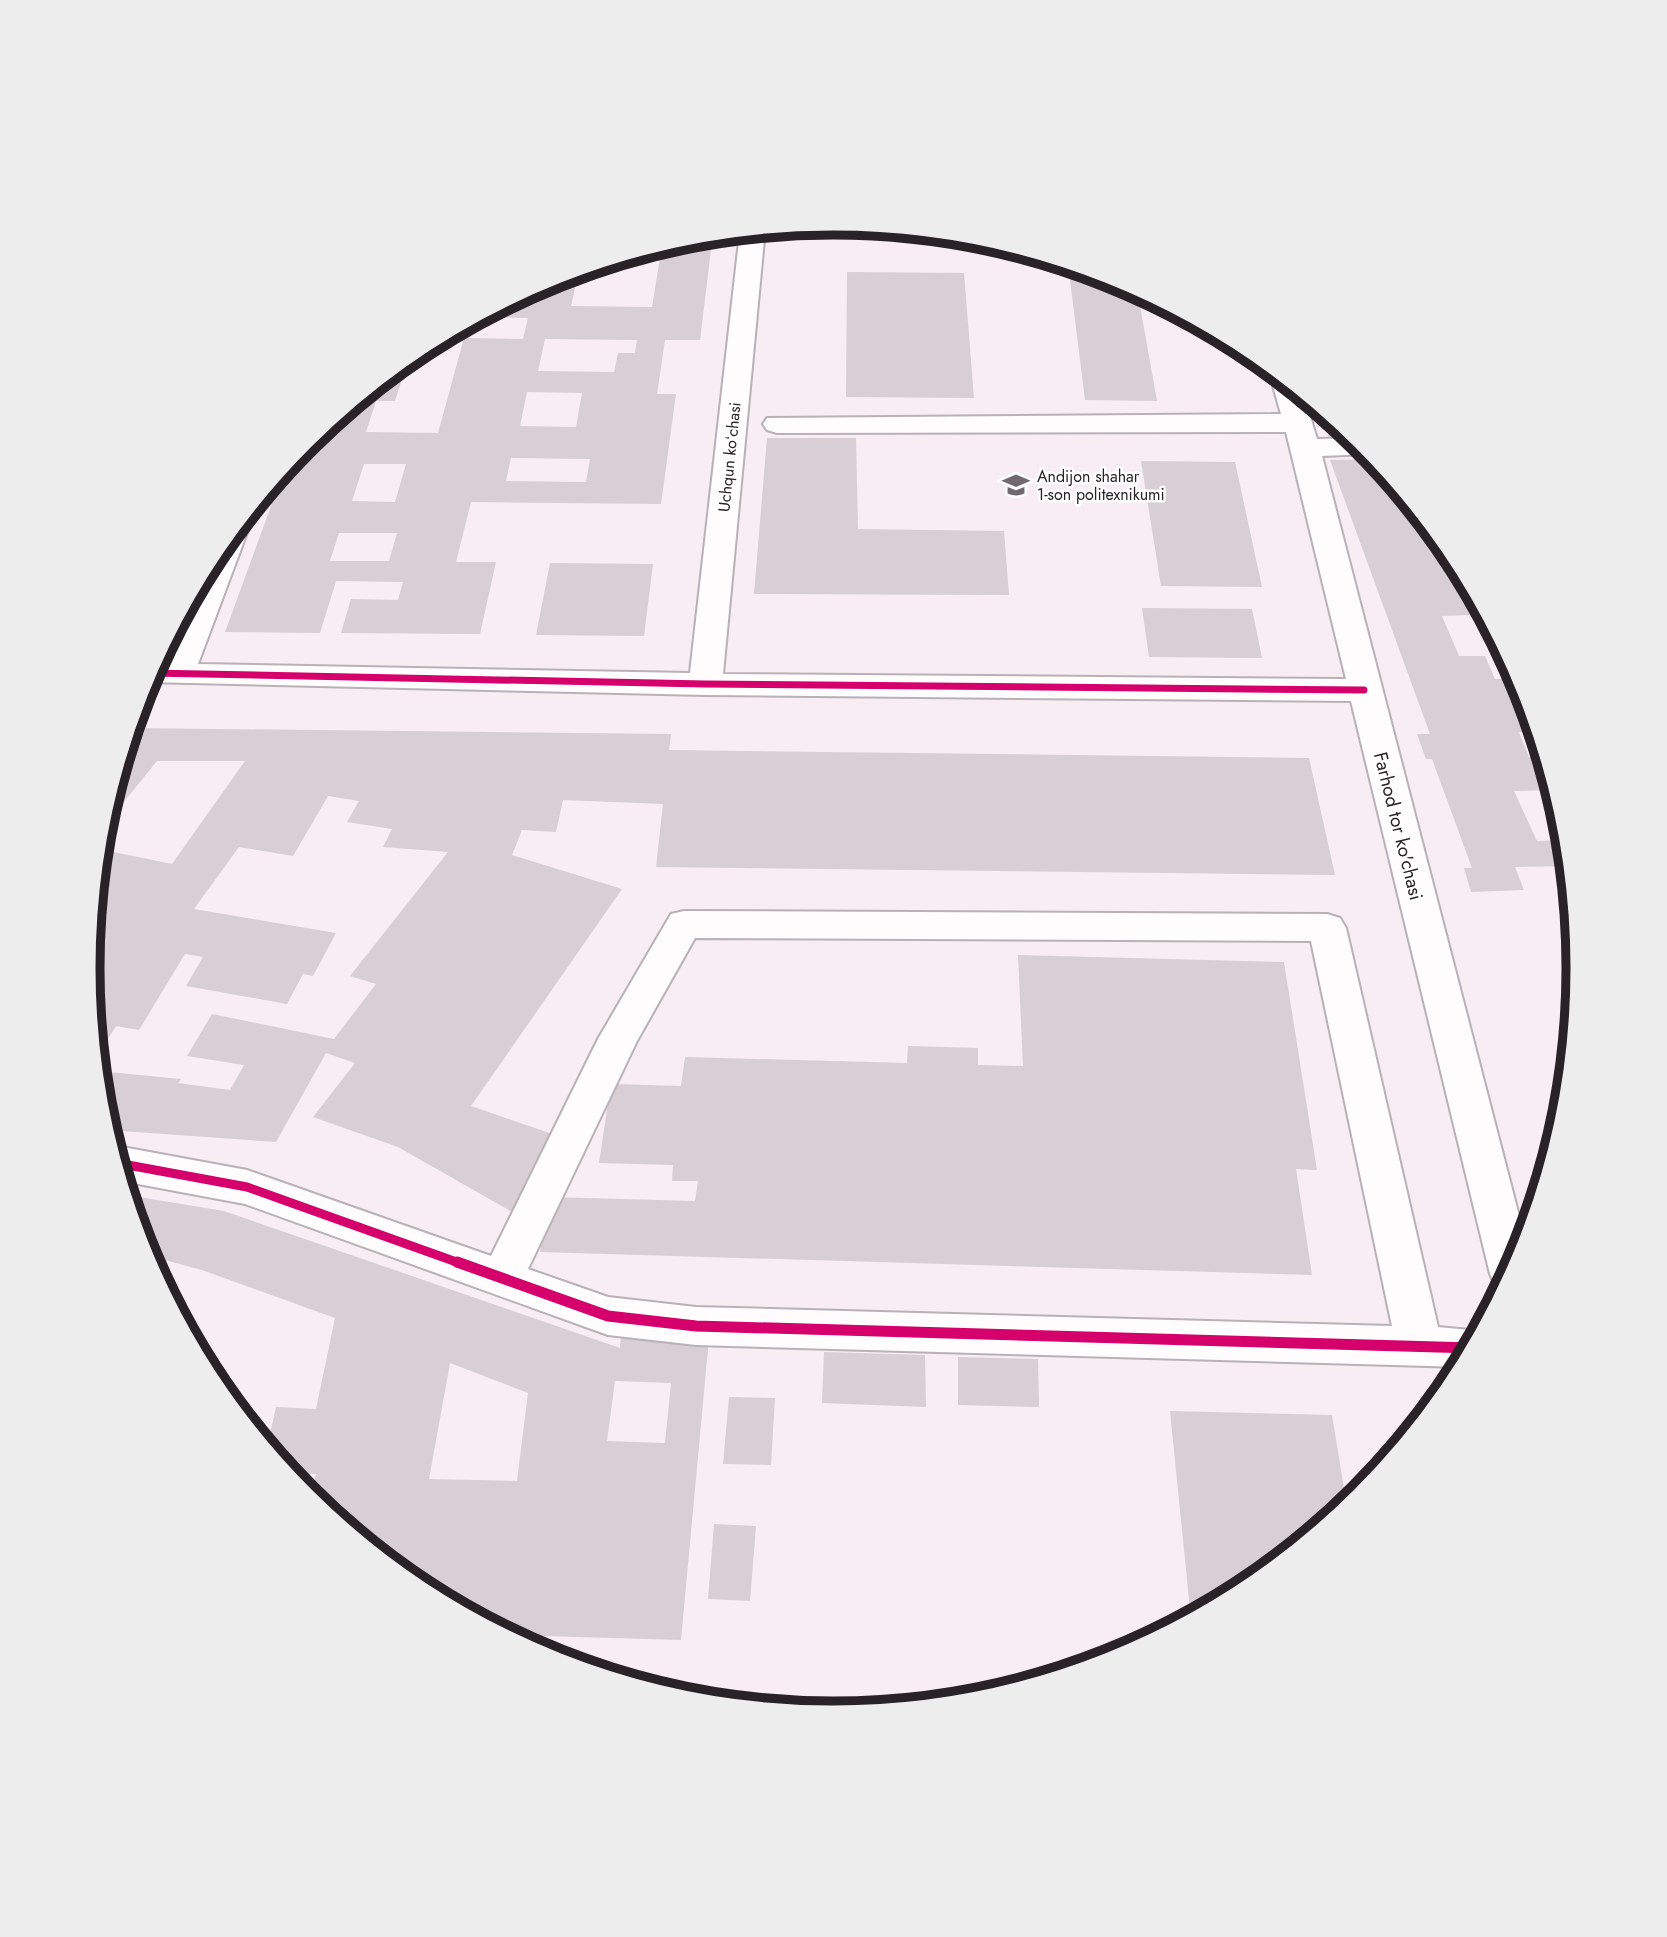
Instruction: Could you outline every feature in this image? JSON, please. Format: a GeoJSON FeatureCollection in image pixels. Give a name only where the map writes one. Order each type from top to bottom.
{"type":"FeatureCollection","features":[{"type":"Feature","properties":{"kind":"street","name":"Uchqun koʻchasi"},"geometry":{"type":"LineString","coordinates":[[705,684],[752,240]]}},
{"type":"Feature","properties":{"kind":"street","name":"Farhod tor ko'chasi"},"geometry":{"type":"LineString","coordinates":[[1289,394],[1508,1257]]}},
{"type":"Feature","properties":{"kind":"street"},"geometry":{"type":"LineString","coordinates":[[777,424],[1301,435],[1345,443]]}},
{"type":"Feature","properties":{"kind":"street"},"geometry":{"type":"LineString","coordinates":[[199,600],[164,673],[705,684],[1364,690]]}},
{"type":"Feature","properties":{"kind":"street"},"geometry":{"type":"LineString","coordinates":[[502,1278],[618,1039],[684,924],[1327,928],[1419,1345]]}},
{"type":"Feature","properties":{"kind":"street"},"geometry":{"type":"LineString","coordinates":[[127,1165],[247,1187],[608,1316],[696,1326],[1461,1347]]}},
{"type":"Feature","properties":{"kind":"building"},"geometry":{"type":"Polygon","coordinates":[[[712,245],[700,340],[665,340],[657,394],[676,394],[661,504],[471,502],[456,562],[496,562],[480,634],[341,633],[351,599],[398,600],[403,582],[336,581],[320,633],[225,632],[276,492],[315,450],[387,386],[404,374],[395,401],[376,401],[366,432],[438,433],[464,338],[523,339],[528,318],[496,317],[576,282],[571,306],[652,307],[660,256],[712,245]],[[545,339],[538,371],[614,372],[618,353],[635,353],[637,340],[545,339]],[[527,392],[520,426],[576,427],[582,393],[527,392]],[[511,458],[506,481],[586,482],[590,459],[511,458]],[[364,464],[352,501],[395,502],[406,464],[364,464]],[[339,533],[330,561],[389,561],[397,533],[339,533]]]}},
{"type":"Feature","properties":{"kind":"building"},"geometry":{"type":"Polygon","coordinates":[[[847,272],[964,273],[974,398],[846,397],[847,272]]]}},
{"type":"Feature","properties":{"kind":"building"},"geometry":{"type":"Polygon","coordinates":[[[1069,274],[1139,302],[1157,401],[1085,400],[1069,274]]]}},
{"type":"Feature","properties":{"kind":"building"},"geometry":{"type":"Polygon","coordinates":[[[1323,423],[1341,440],[1330,440],[1323,423]]]}},
{"type":"Feature","properties":{"kind":"building"},"geometry":{"type":"Polygon","coordinates":[[[767,438],[856,438],[858,529],[1004,531],[1009,595],[754,594],[767,438]]]}},
{"type":"Feature","properties":{"kind":"building"},"geometry":{"type":"Polygon","coordinates":[[[1361,459],[1416,522],[1456,581],[1470,615],[1442,616],[1459,656],[1485,656],[1495,679],[1507,679],[1528,732],[1519,732],[1529,757],[1535,757],[1545,790],[1514,791],[1537,841],[1556,840],[1560,866],[1515,867],[1524,890],[1471,892],[1464,868],[1472,868],[1432,759],[1426,759],[1417,734],[1430,734],[1330,460],[1361,459]]]}},
{"type":"Feature","properties":{"kind":"building"},"geometry":{"type":"Polygon","coordinates":[[[1141,461],[1235,462],[1262,587],[1161,586],[1141,461]]]}},
{"type":"Feature","properties":{"kind":"building"},"geometry":{"type":"Polygon","coordinates":[[[550,563],[653,564],[644,636],[536,635],[550,563]]]}},
{"type":"Feature","properties":{"kind":"building"},"geometry":{"type":"Polygon","coordinates":[[[1142,608],[1252,609],[1262,658],[1149,657],[1142,608]]]}},
{"type":"Feature","properties":{"kind":"building"},"geometry":{"type":"Polygon","coordinates":[[[141,728],[671,734],[669,750],[1309,758],[1335,875],[656,867],[663,804],[563,800],[556,832],[522,830],[512,855],[622,889],[471,1106],[561,1137],[519,1216],[398,1147],[313,1117],[355,1063],[326,1053],[276,1142],[118,1131],[107,1072],[181,1079],[178,1083],[230,1090],[244,1065],[187,1056],[212,1014],[334,1039],[376,984],[350,976],[448,852],[383,847],[392,829],[347,822],[359,801],[328,796],[293,856],[239,847],[194,909],[336,933],[313,976],[303,974],[287,1004],[186,986],[203,957],[185,954],[139,1030],[116,1026],[104,1045],[101,1016],[101,921],[110,851],[172,864],[245,761],[157,761],[118,809],[141,728]]]}},
{"type":"Feature","properties":{"kind":"building"},"geometry":{"type":"Polygon","coordinates":[[[1018,955],[1284,962],[1317,1170],[1296,1169],[1312,1275],[540,1252],[549,1197],[695,1201],[698,1181],[672,1181],[673,1165],[599,1163],[611,1084],[681,1086],[685,1057],[907,1063],[908,1046],[978,1048],[978,1065],[1023,1066],[1018,955]]]}},
{"type":"Feature","properties":{"kind":"building"},"geometry":{"type":"Polygon","coordinates":[[[137,1197],[224,1211],[620,1348],[621,1335],[709,1338],[681,1640],[529,1636],[467,1604],[387,1551],[313,1485],[316,1474],[302,1473],[269,1437],[276,1407],[316,1409],[335,1318],[202,1270],[161,1259],[137,1197]],[[450,1363],[429,1479],[517,1481],[528,1393],[450,1363]],[[615,1381],[607,1441],[665,1443],[671,1383],[615,1381]]]}},
{"type":"Feature","properties":{"kind":"building"},"geometry":{"type":"Polygon","coordinates":[[[824,1352],[925,1355],[926,1407],[822,1403],[824,1352]]]}},
{"type":"Feature","properties":{"kind":"building"},"geometry":{"type":"Polygon","coordinates":[[[958,1357],[1038,1359],[1039,1407],[958,1405],[958,1357]]]}},
{"type":"Feature","properties":{"kind":"building"},"geometry":{"type":"Polygon","coordinates":[[[729,1397],[775,1398],[771,1465],[723,1464],[729,1397]]]}},
{"type":"Feature","properties":{"kind":"building"},"geometry":{"type":"Polygon","coordinates":[[[1170,1411],[1332,1415],[1345,1494],[1280,1551],[1241,1579],[1190,1609],[1170,1411]]]}},
{"type":"Feature","properties":{"kind":"building"},"geometry":{"type":"Polygon","coordinates":[[[714,1524],[756,1526],[750,1601],[708,1599],[714,1524]]]}},
{"type":"Feature","properties":{"kind":"cycle path"},"geometry":{"type":"LineString","coordinates":[[162,673],[705,684],[1364,690]]}},
{"type":"Feature","properties":{"kind":"cycle path"},"geometry":{"type":"LineString","coordinates":[[127,1165],[247,1187],[608,1316],[696,1326],[1461,1348]]}},
{"type":"Feature","properties":{"kind":"place","name":"Andijon shahar 1-son politexnikumi"},"geometry":{"type":"Point","coordinates":[1016,485]}}]}
